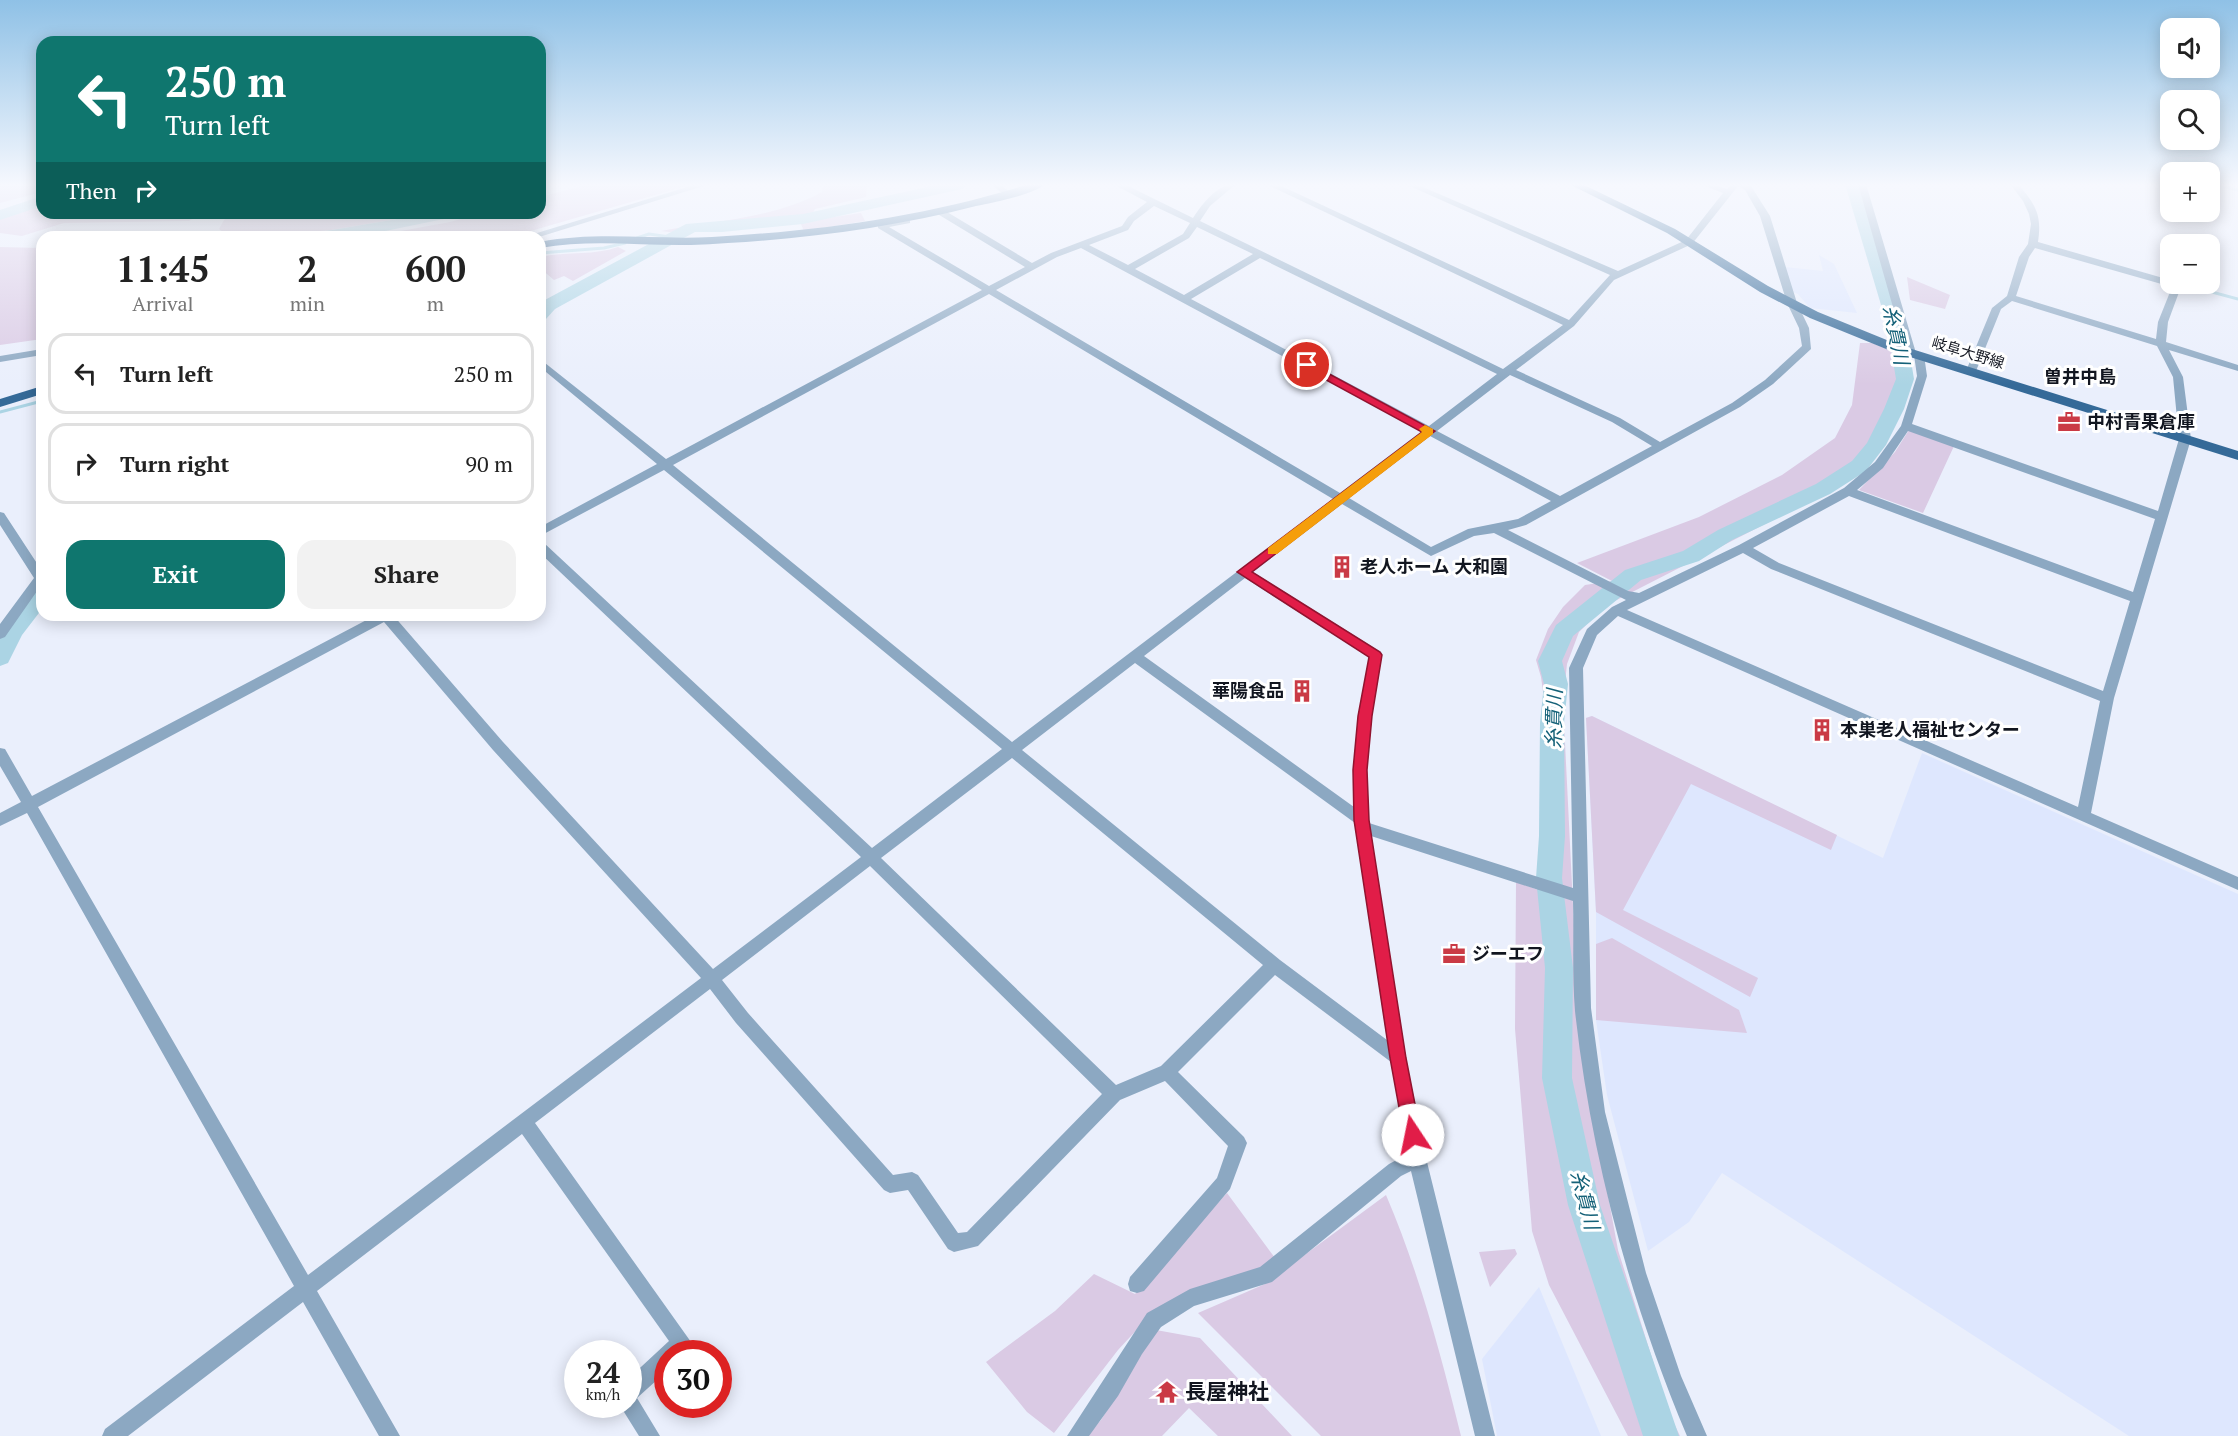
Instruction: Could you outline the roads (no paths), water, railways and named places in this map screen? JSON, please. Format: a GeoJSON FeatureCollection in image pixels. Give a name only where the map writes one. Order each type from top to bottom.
{"type":"FeatureCollection","features":[{"type":"Feature","properties":{"kind":"main road","name":"岐阜大野線"},"geometry":{"type":"LineString","coordinates":[[1703,251],[1764,289],[1858,335],[2238,456]]}},
{"type":"Feature","properties":{"kind":"main road"},"geometry":{"type":"LineString","coordinates":[[0,403],[36,392]]}},
{"type":"Feature","properties":{"kind":"street"},"geometry":{"type":"LineString","coordinates":[[924,251],[1431,552],[1473,532],[1522,522],[1736,405],[1769,382],[1807,347],[1804,328],[1792,303],[1776,251]]}},
{"type":"Feature","properties":{"kind":"street"},"geometry":{"type":"LineString","coordinates":[[1004,251],[1033,268]]}},
{"type":"Feature","properties":{"kind":"street"},"geometry":{"type":"LineString","coordinates":[[546,529],[1064,251]]}},
{"type":"Feature","properties":{"kind":"street"},"geometry":{"type":"LineString","coordinates":[[1095,251],[1560,501]]}},
{"type":"Feature","properties":{"kind":"street"},"geometry":{"type":"LineString","coordinates":[[1128,268],[1161,251]]}},
{"type":"Feature","properties":{"kind":"street"},"geometry":{"type":"LineString","coordinates":[[1257,251],[1506,372],[1617,420],[1659,446]]}},
{"type":"Feature","properties":{"kind":"street"},"geometry":{"type":"LineString","coordinates":[[1414,251],[1570,324]]}},
{"type":"Feature","properties":{"kind":"street"},"geometry":{"type":"LineString","coordinates":[[1564,251],[1617,274]]}},
{"type":"Feature","properties":{"kind":"street"},"geometry":{"type":"LineString","coordinates":[[112,1436],[1570,324],[1617,274],[1669,251]]}},
{"type":"Feature","properties":{"kind":"street"},"geometry":{"type":"LineString","coordinates":[[1697,1436],[1672,1377],[1637,1274],[1597,1112],[1583,1008],[1572,894],[1576,669],[1592,632],[1616,610],[1743,548],[1848,491],[1879,465],[1906,426],[1922,376],[1883,251]]}},
{"type":"Feature","properties":{"kind":"street"},"geometry":{"type":"LineString","coordinates":[[1971,371],[1997,308],[2011,297],[2024,256],[2028,251]]}},
{"type":"Feature","properties":{"kind":"street"},"geometry":{"type":"LineString","coordinates":[[2058,251],[2160,280]]}},
{"type":"Feature","properties":{"kind":"street"},"geometry":{"type":"LineString","coordinates":[[1185,299],[1261,253]]}},
{"type":"Feature","properties":{"kind":"street"},"geometry":{"type":"LineString","coordinates":[[2083,816],[2108,698],[2160,516],[2185,439],[2178,377],[2161,344],[2163,322],[2174,294]]}},
{"type":"Feature","properties":{"kind":"street"},"geometry":{"type":"LineString","coordinates":[[2011,297],[2238,368]]}},
{"type":"Feature","properties":{"kind":"street"},"geometry":{"type":"LineString","coordinates":[[0,359],[36,353]]}},
{"type":"Feature","properties":{"kind":"street"},"geometry":{"type":"LineString","coordinates":[[546,367],[1274,965],[1398,1058]]}},
{"type":"Feature","properties":{"kind":"street"},"geometry":{"type":"LineString","coordinates":[[1906,426],[2160,516]]}},
{"type":"Feature","properties":{"kind":"street"},"geometry":{"type":"LineString","coordinates":[[1848,491],[2138,599]]}},
{"type":"Feature","properties":{"kind":"street"},"geometry":{"type":"LineString","coordinates":[[0,516],[36,572]]}},
{"type":"Feature","properties":{"kind":"street"},"geometry":{"type":"LineString","coordinates":[[1496,529],[1625,595],[1640,598]]}},
{"type":"Feature","properties":{"kind":"street"},"geometry":{"type":"LineString","coordinates":[[1743,548],[1775,566],[2108,698]]}},
{"type":"Feature","properties":{"kind":"street"},"geometry":{"type":"LineString","coordinates":[[546,552],[871,857],[1114,1094]]}},
{"type":"Feature","properties":{"kind":"street"},"geometry":{"type":"LineString","coordinates":[[1244,572],[1376,655],[1362,748],[1362,823],[1398,1058],[1417,1158],[1485,1436]]}},
{"type":"Feature","properties":{"kind":"street"},"geometry":{"type":"LineString","coordinates":[[0,634],[36,584]]}},
{"type":"Feature","properties":{"kind":"street"},"geometry":{"type":"LineString","coordinates":[[1616,610],[2238,884]]}},
{"type":"Feature","properties":{"kind":"street"},"geometry":{"type":"LineString","coordinates":[[0,820],[375,621]]}},
{"type":"Feature","properties":{"kind":"street"},"geometry":{"type":"LineString","coordinates":[[391,621],[498,746],[712,979],[742,1018],[890,1184],[912,1181],[954,1243],[972,1240],[1114,1094],[1167,1072],[1274,965]]}},
{"type":"Feature","properties":{"kind":"street"},"geometry":{"type":"LineString","coordinates":[[1135,656],[1362,823],[1572,894]]}},
{"type":"Feature","properties":{"kind":"street"},"geometry":{"type":"LineString","coordinates":[[0,753],[307,1287],[390,1436]]}},
{"type":"Feature","properties":{"kind":"street"},"geometry":{"type":"LineString","coordinates":[[1137,1284],[1224,1183],[1238,1143],[1167,1072]]}},
{"type":"Feature","properties":{"kind":"street"},"geometry":{"type":"LineString","coordinates":[[524,1122],[681,1340]]}},
{"type":"Feature","properties":{"kind":"street"},"geometry":{"type":"LineString","coordinates":[[1077,1436],[1111,1389],[1135,1347],[1154,1320],[1190,1298],[1265,1275],[1395,1170],[1417,1158]]}},
{"type":"Feature","properties":{"kind":"street"},"geometry":{"type":"LineString","coordinates":[[642,1380],[654,1368]]}},
{"type":"Feature","properties":{"kind":"street"},"geometry":{"type":"LineString","coordinates":[[639,1418],[650,1436]]}},
{"type":"Feature","properties":{"kind":"waterway"},"geometry":{"type":"LineString","coordinates":[[546,253],[565,251]]}},
{"type":"Feature","properties":{"kind":"waterway"},"geometry":{"type":"LineString","coordinates":[[546,308],[648,251]]}},
{"type":"Feature","properties":{"kind":"waterway","name":"糸貫川"},"geometry":{"type":"LineString","coordinates":[[1661,1436],[1584,1205],[1557,1078],[1559,968],[1549,878],[1552,836],[1552,723],[1556,684],[1550,661],[1564,631],[1633,575],[1691,556],[1725,535],[1823,489],[1859,466],[1876,445],[1894,409],[1905,379],[1896,325],[1873,251]]}},
{"type":"Feature","properties":{"kind":"waterway"},"geometry":{"type":"LineString","coordinates":[[2219,294],[2238,299]]}},
{"type":"Feature","properties":{"kind":"waterway"},"geometry":{"type":"LineString","coordinates":[[0,412],[36,403]]}},
{"type":"Feature","properties":{"kind":"waterway"},"geometry":{"type":"LineString","coordinates":[[0,657],[12,631],[36,601]]}},
{"type":"Feature","properties":{"kind":"place","name":"中村青果倉庫"},"geometry":{"type":"Point","coordinates":[2069,422]}},
{"type":"Feature","properties":{"kind":"place","name":"老人ホーム 大和園"},"geometry":{"type":"Point","coordinates":[1342,567]}},
{"type":"Feature","properties":{"kind":"place","name":"華陽食品"},"geometry":{"type":"Point","coordinates":[1302,691]}},
{"type":"Feature","properties":{"kind":"place","name":"本巣老人福祉センター"},"geometry":{"type":"Point","coordinates":[1822,730]}},
{"type":"Feature","properties":{"kind":"place","name":"ジーエフ"},"geometry":{"type":"Point","coordinates":[1454,954]}},
{"type":"Feature","properties":{"kind":"place","name":"長屋神社"},"geometry":{"type":"Point","coordinates":[1167,1392]}},
{"type":"Feature","properties":{"kind":"district","name":"曽井中島"},"geometry":{"type":"Point","coordinates":[2080,377]}}]}
